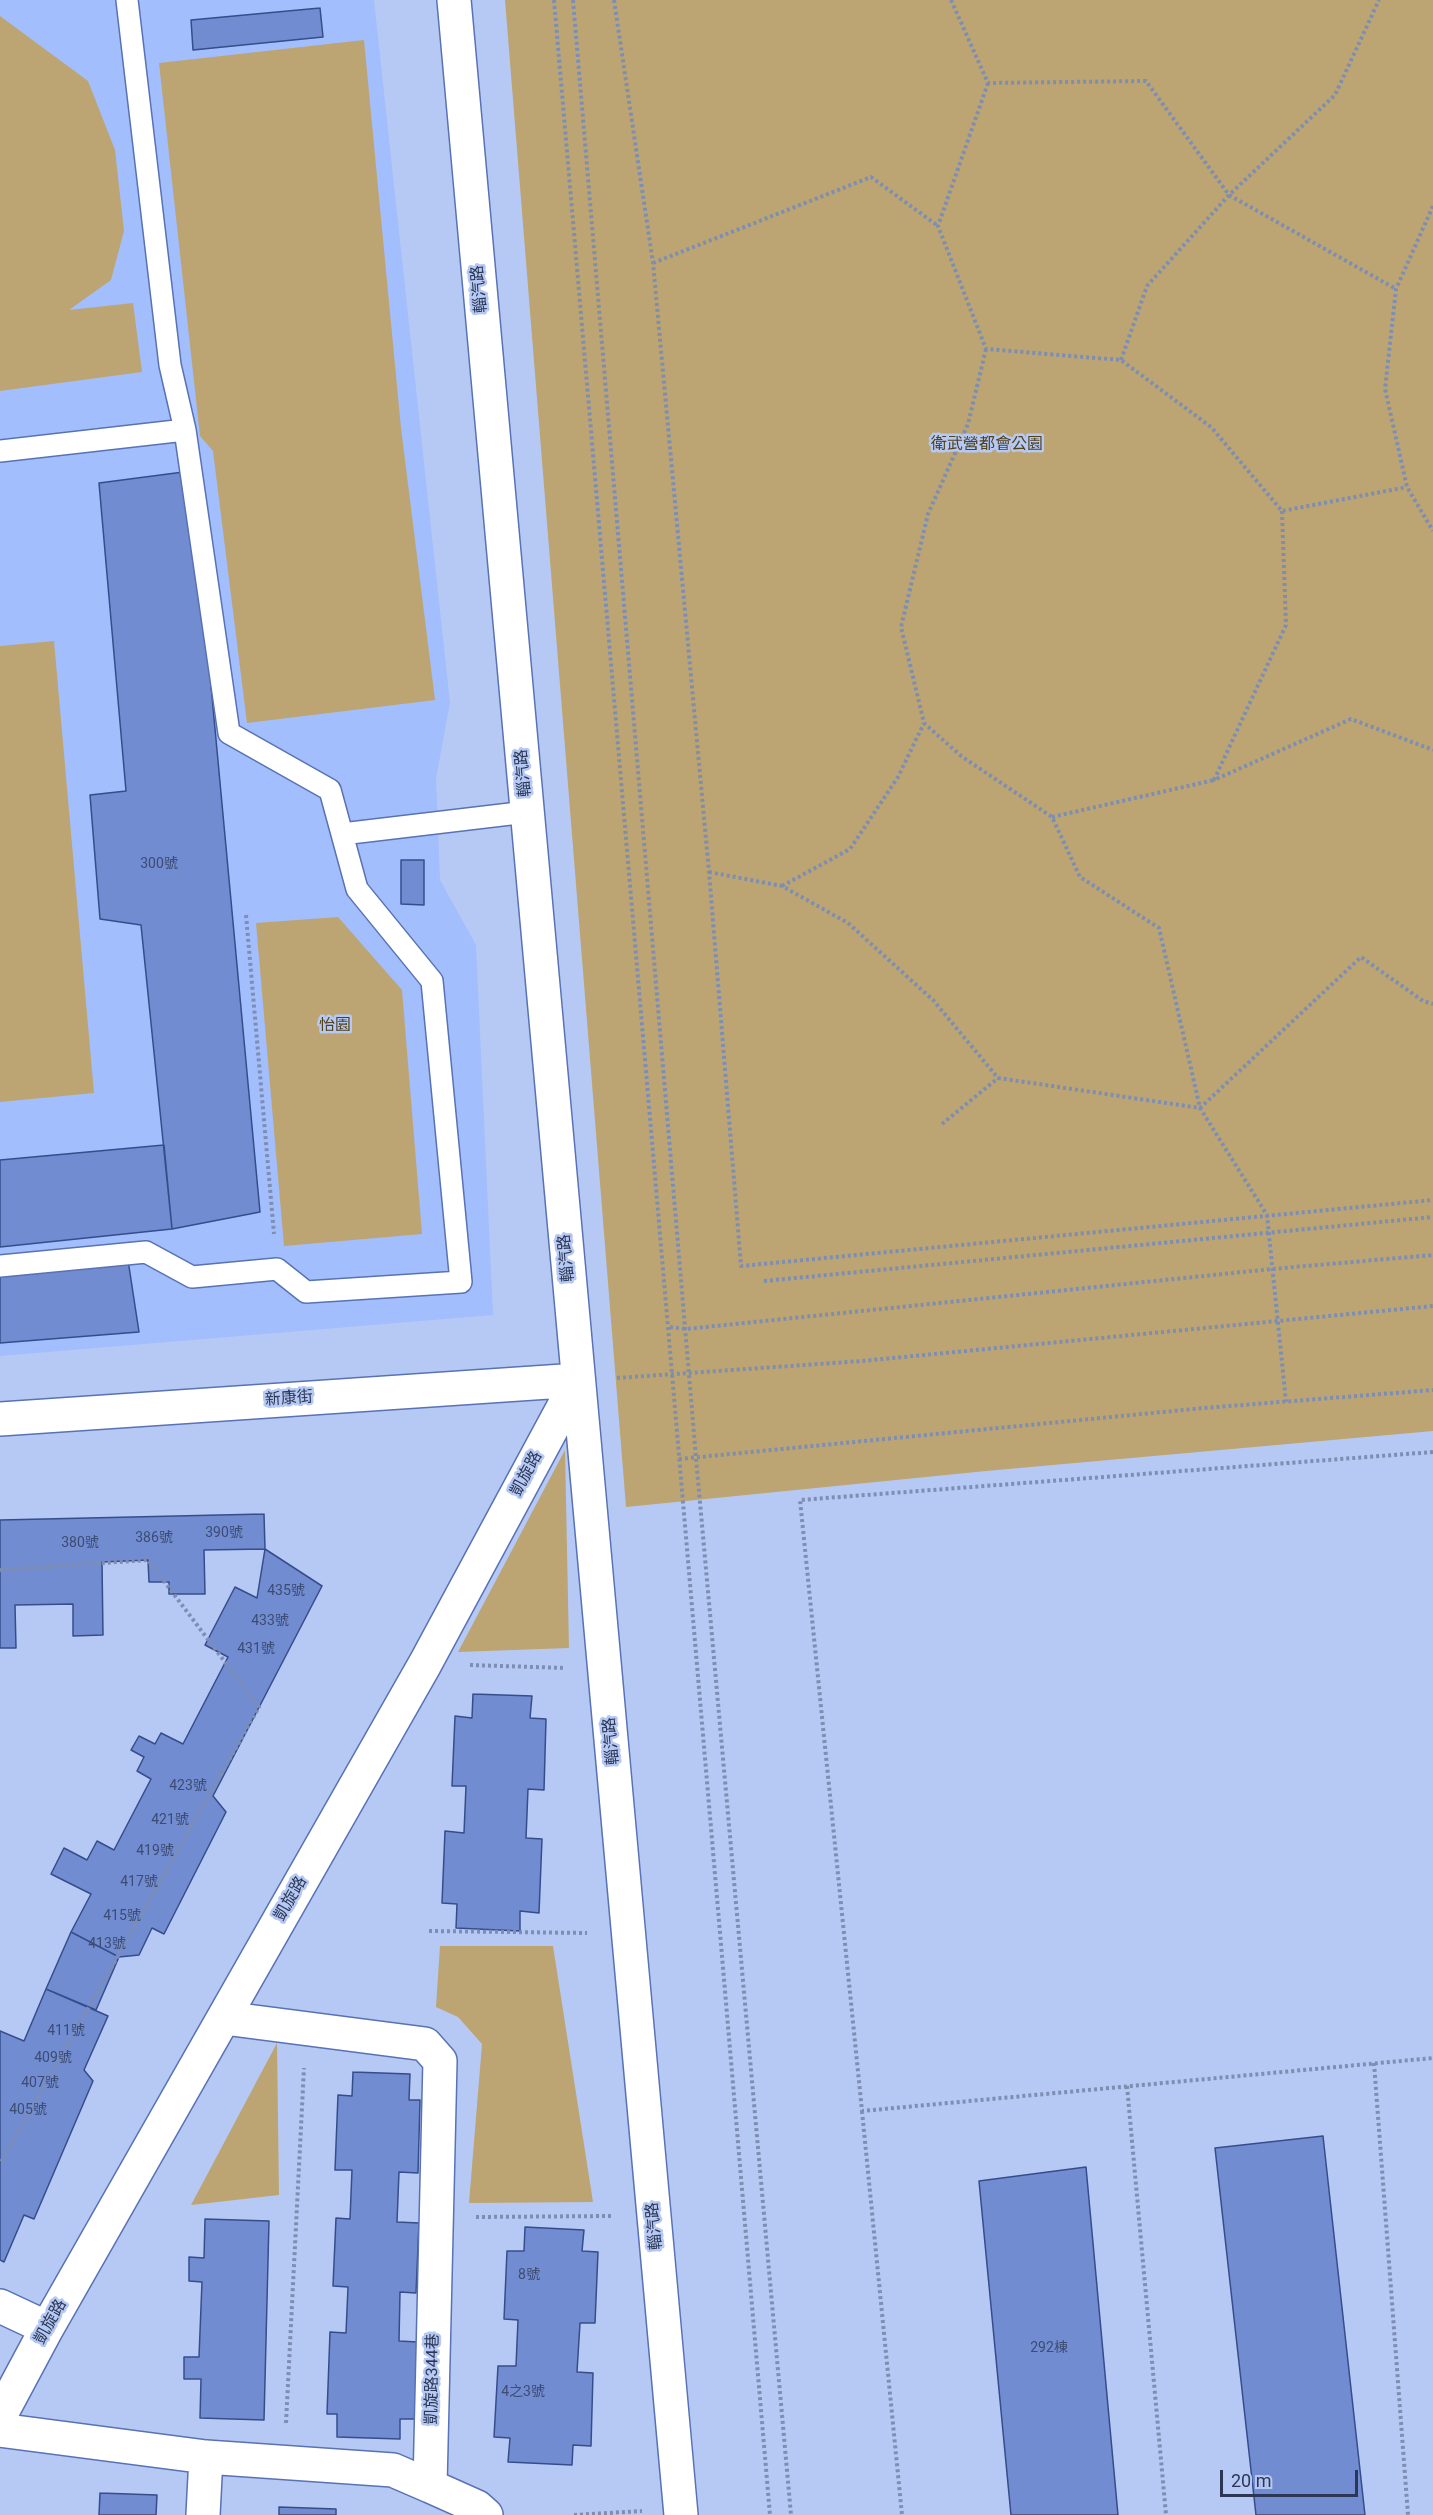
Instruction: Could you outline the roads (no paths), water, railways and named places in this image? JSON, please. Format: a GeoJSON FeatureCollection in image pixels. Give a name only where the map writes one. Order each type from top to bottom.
{"type":"FeatureCollection","features":[{"type":"Feature","properties":{"kind":"street","name":"輜汽路"},"geometry":{"type":"LineString","coordinates":[[454,0],[681,2512]]}},
{"type":"Feature","properties":{"kind":"street","name":"新康街"},"geometry":{"type":"LineString","coordinates":[[0,1419],[578,1380]]}},
{"type":"Feature","properties":{"kind":"street","name":"凱旋路"},"geometry":{"type":"LineString","coordinates":[[0,2416],[47,2328],[424,1664],[578,1380]]}},
{"type":"Feature","properties":{"kind":"street","name":"凱旋路344巷"},"geometry":{"type":"LineString","coordinates":[[224,2018],[425,2044],[440,2061],[430,2487]]}},
{"type":"Feature","properties":{"kind":"street"},"geometry":{"type":"LineString","coordinates":[[0,2306],[47,2328]]}},
{"type":"Feature","properties":{"kind":"street"},"geometry":{"type":"LineString","coordinates":[[0,2430],[206,2457],[393,2470],[477,2507],[486,2515]]}},
{"type":"Feature","properties":{"kind":"street"},"geometry":{"type":"LineString","coordinates":[[203,2515],[206,2457]]}},
{"type":"Feature","properties":{"kind":"lane"},"geometry":{"type":"LineString","coordinates":[[0,1266],[146,1252],[192,1277],[277,1269],[306,1292],[461,1282],[432,981],[357,889],[330,790],[229,734],[185,430],[170,365],[127,0]]}},
{"type":"Feature","properties":{"kind":"lane"},"geometry":{"type":"LineString","coordinates":[[0,451],[185,430]]}},
{"type":"Feature","properties":{"kind":"lane"},"geometry":{"type":"LineString","coordinates":[[342,834],[527,812]]}},
{"type":"Feature","properties":{"kind":"park label","name":"衛武營都會公園"},"geometry":{"type":"Point","coordinates":[987,445]}},
{"type":"Feature","properties":{"kind":"park label","name":"怡園"},"geometry":{"type":"Point","coordinates":[335,1026]}}]}
